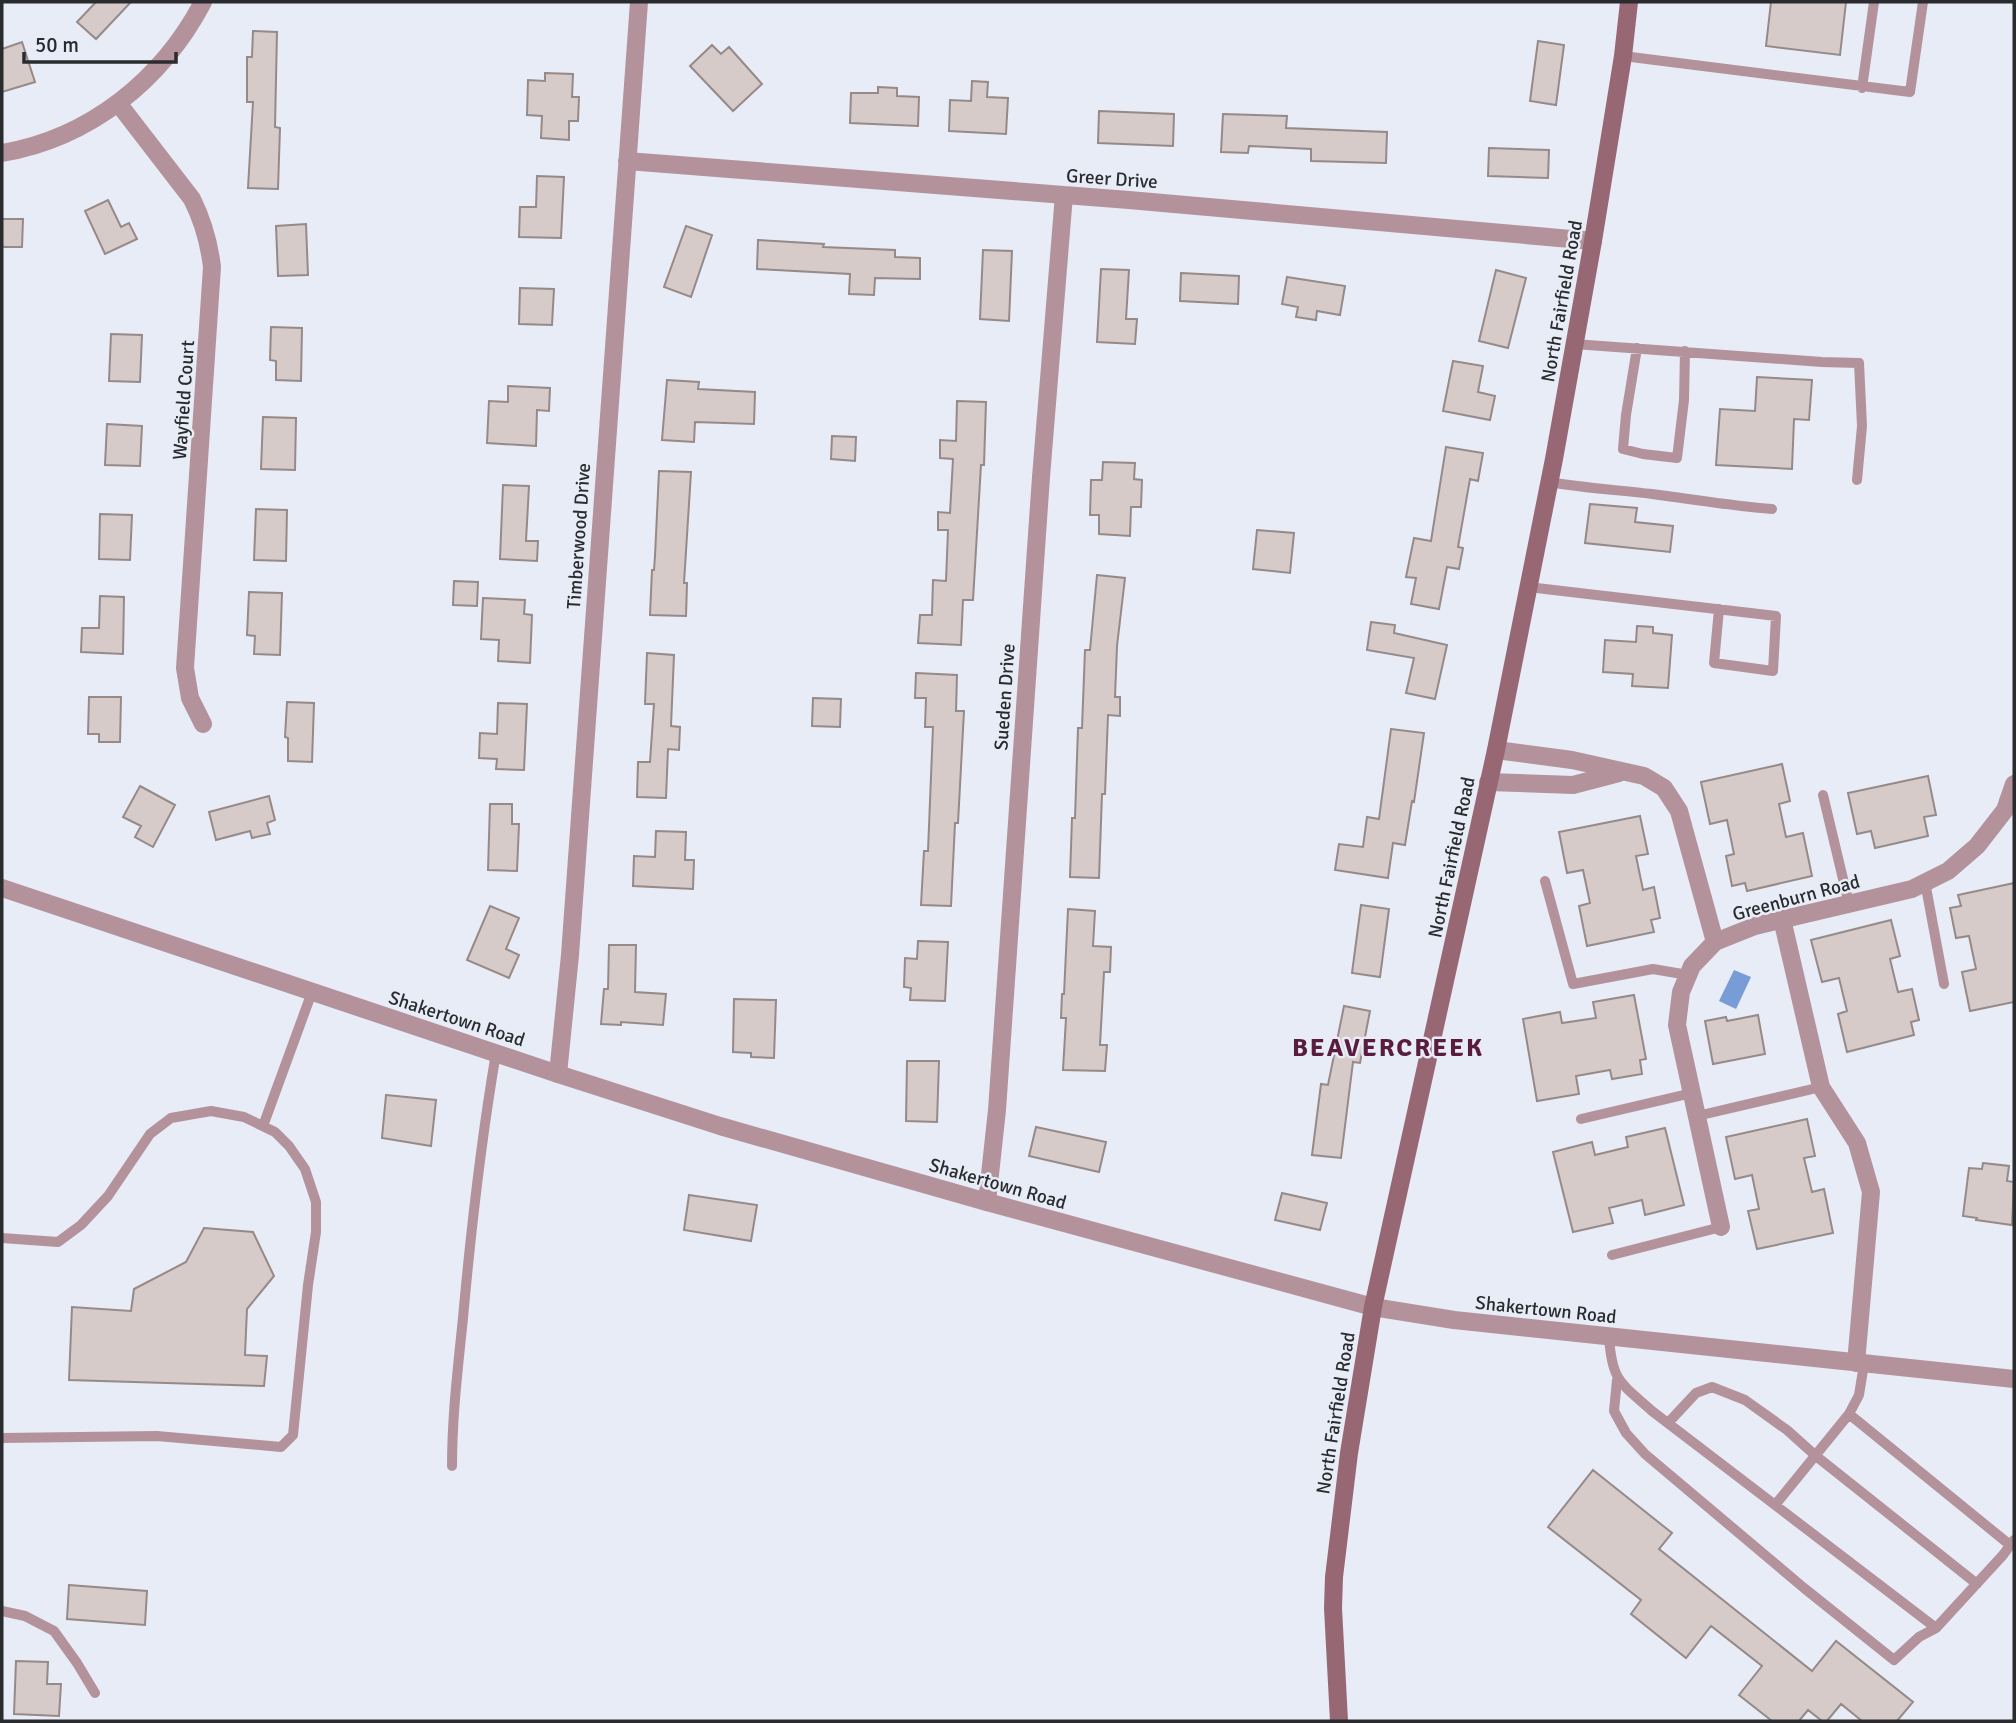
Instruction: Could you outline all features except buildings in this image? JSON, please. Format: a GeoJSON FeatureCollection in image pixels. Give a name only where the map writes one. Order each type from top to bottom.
{"type":"FeatureCollection","features":[{"type":"Feature","properties":{"kind":"main road","name":"North Fairfield Road"},"geometry":{"type":"LineString","coordinates":[[1339,1721],[1334,1577],[1349,1453],[1373,1307],[1496,750],[1549,482],[1593,241],[1623,56],[1629,2]]}},
{"type":"Feature","properties":{"kind":"street"},"geometry":{"type":"LineString","coordinates":[[2,153],[50,140],[99,117],[118,103],[163,62],[203,2]]}},
{"type":"Feature","properties":{"kind":"street","name":"Timberwood Drive"},"geometry":{"type":"LineString","coordinates":[[558,1074],[570,955],[639,2]]}},
{"type":"Feature","properties":{"kind":"street","name":"Wayfield Court"},"geometry":{"type":"LineString","coordinates":[[118,103],[192,199],[208,240],[212,267],[185,668],[190,698],[203,724]]}},
{"type":"Feature","properties":{"kind":"street","name":"Greer Drive"},"geometry":{"type":"LineString","coordinates":[[627,161],[1064,195],[1593,241]]}},
{"type":"Feature","properties":{"kind":"street","name":"Sueden Drive"},"geometry":{"type":"LineString","coordinates":[[987,1202],[997,1111],[1041,477],[1064,195]]}},
{"type":"Feature","properties":{"kind":"street"},"geometry":{"type":"LineString","coordinates":[[1496,750],[1572,760],[1644,776],[1664,788],[1679,811],[1715,942]]}},
{"type":"Feature","properties":{"kind":"street"},"geometry":{"type":"LineString","coordinates":[[1488,782],[1573,785],[1622,772]]}},
{"type":"Feature","properties":{"kind":"street","name":"Greenburn Road"},"geometry":{"type":"LineString","coordinates":[[1721,1227],[1677,1025],[1681,992],[1692,966],[1715,942],[1755,926],[1912,889],[1948,871],[1977,846],[2005,810],[2013,795]]}},
{"type":"Feature","properties":{"kind":"street","name":"Shakertown Road"},"geometry":{"type":"LineString","coordinates":[[2,888],[720,1126],[1373,1307],[1454,1320],[2014,1379]]}},
{"type":"Feature","properties":{"kind":"street"},"geometry":{"type":"LineString","coordinates":[[1782,919],[1821,1087],[1857,1143],[1871,1192],[1860,1364]]}},
{"type":"Feature","properties":{"kind":"lane"},"geometry":{"type":"LineString","coordinates":[[1862,88],[1874,2]]}},
{"type":"Feature","properties":{"kind":"lane"},"geometry":{"type":"LineString","coordinates":[[1623,56],[1910,92],[1923,2]]}},
{"type":"Feature","properties":{"kind":"lane"},"geometry":{"type":"LineString","coordinates":[[1574,344],[1859,363],[1862,426],[1857,480]]}},
{"type":"Feature","properties":{"kind":"lane"},"geometry":{"type":"LineString","coordinates":[[1637,348],[1623,449],[1677,458],[1684,400],[1685,351]]}},
{"type":"Feature","properties":{"kind":"lane"},"geometry":{"type":"LineString","coordinates":[[1549,482],[1772,509]]}},
{"type":"Feature","properties":{"kind":"lane"},"geometry":{"type":"LineString","coordinates":[[1528,587],[1719,609],[1776,616],[1773,671],[1714,663],[1719,609]]}},
{"type":"Feature","properties":{"kind":"lane"},"geometry":{"type":"LineString","coordinates":[[1823,794],[1850,904]]}},
{"type":"Feature","properties":{"kind":"lane"},"geometry":{"type":"LineString","coordinates":[[1545,881],[1573,984],[1653,969],[1688,975]]}},
{"type":"Feature","properties":{"kind":"lane"},"geometry":{"type":"LineString","coordinates":[[1925,882],[1944,984]]}},
{"type":"Feature","properties":{"kind":"lane"},"geometry":{"type":"LineString","coordinates":[[263,1126],[312,992]]}},
{"type":"Feature","properties":{"kind":"lane"},"geometry":{"type":"LineString","coordinates":[[452,1466],[452,1430],[467,1269],[486,1111],[496,1053]]}},
{"type":"Feature","properties":{"kind":"lane"},"geometry":{"type":"LineString","coordinates":[[1697,1116],[1821,1087]]}},
{"type":"Feature","properties":{"kind":"lane"},"geometry":{"type":"LineString","coordinates":[[1581,1119],[1692,1093]]}},
{"type":"Feature","properties":{"kind":"lane"},"geometry":{"type":"LineString","coordinates":[[2,1238],[58,1242],[81,1225],[108,1196],[150,1134],[171,1118],[211,1111],[244,1117],[275,1132],[305,1169],[316,1202],[316,1233],[293,1435],[281,1447],[157,1436],[2,1438]]}},
{"type":"Feature","properties":{"kind":"lane"},"geometry":{"type":"LineString","coordinates":[[1612,1255],[1721,1227]]}},
{"type":"Feature","properties":{"kind":"lane"},"geometry":{"type":"LineString","coordinates":[[1609,1337],[1611,1362],[1618,1380],[1668,1423],[1936,1628]]}},
{"type":"Feature","properties":{"kind":"lane"},"geometry":{"type":"LineString","coordinates":[[1775,1505],[1850,1414],[1859,1395],[1860,1364]]}},
{"type":"Feature","properties":{"kind":"lane"},"geometry":{"type":"LineString","coordinates":[[1618,1380],[1614,1410],[1626,1433],[1645,1454],[1894,1660],[1919,1637],[1936,1628],[2012,1543],[1850,1414]]}},
{"type":"Feature","properties":{"kind":"lane"},"geometry":{"type":"LineString","coordinates":[[1668,1423],[1696,1393],[1712,1387],[1745,1400],[1787,1430],[1977,1584]]}},
{"type":"Feature","properties":{"kind":"lane"},"geometry":{"type":"LineString","coordinates":[[2,1611],[25,1616],[54,1631],[95,1693]]}},
{"type":"Feature","properties":{"kind":"water"},"geometry":{"type":"Polygon","coordinates":[[[1734,970],[1751,977],[1736,1009],[1719,1001],[1734,970]]]}},
{"type":"Feature","properties":{"kind":"district","name":"BEAVERCREEK"},"geometry":{"type":"Point","coordinates":[1388,1047]}}]}
